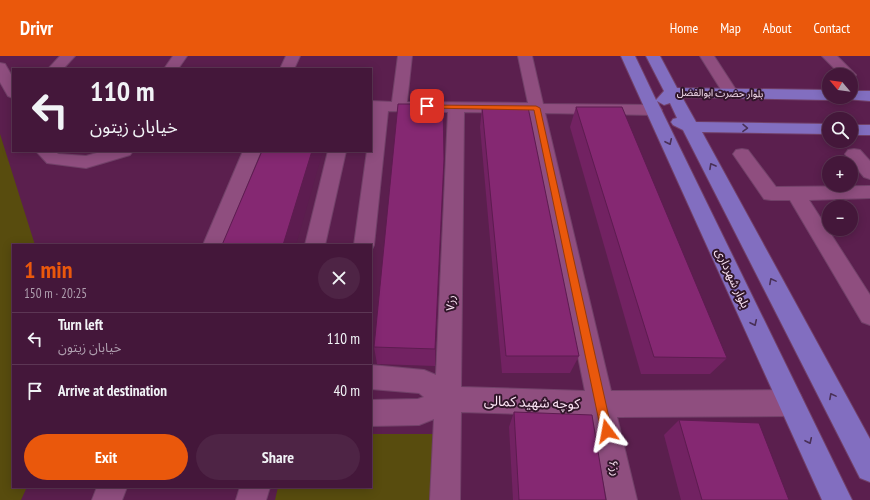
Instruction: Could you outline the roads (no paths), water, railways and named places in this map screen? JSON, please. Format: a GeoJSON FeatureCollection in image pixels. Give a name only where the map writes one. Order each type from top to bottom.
{"type":"FeatureCollection","features":[{"type":"Feature","properties":{"kind":"main road","name":"بلوار شهرداری"},"geometry":{"type":"LineString","coordinates":[[628,56],[837,500]]}},
{"type":"Feature","properties":{"kind":"main road"},"geometry":{"type":"LineString","coordinates":[[653,56],[870,468]]}},
{"type":"Feature","properties":{"kind":"main road","name":"بلوار حضرت ابوالفضل"},"geometry":{"type":"LineString","coordinates":[[654,110],[672,92],[822,95]]}},
{"type":"Feature","properties":{"kind":"main road"},"geometry":{"type":"LineString","coordinates":[[783,94],[774,96],[770,100],[769,104],[773,112],[792,124],[804,129]]}},
{"type":"Feature","properties":{"kind":"main road"},"geometry":{"type":"LineString","coordinates":[[858,96],[870,96]]}},
{"type":"Feature","properties":{"kind":"main road"},"geometry":{"type":"LineString","coordinates":[[654,110],[691,127],[822,129]]}},
{"type":"Feature","properties":{"kind":"main road"},"geometry":{"type":"LineString","coordinates":[[858,130],[870,130]]}},
{"type":"Feature","properties":{"kind":"street"},"geometry":{"type":"LineString","coordinates":[[56,68],[68,56]]}},
{"type":"Feature","properties":{"kind":"street"},"geometry":{"type":"LineString","coordinates":[[172,68],[180,56]]}},
{"type":"Feature","properties":{"kind":"street"},"geometry":{"type":"LineString","coordinates":[[287,68],[293,56]]}},
{"type":"Feature","properties":{"kind":"street"},"geometry":{"type":"LineString","coordinates":[[399,106],[405,56]]}},
{"type":"Feature","properties":{"kind":"street","name":"رز۶"},"geometry":{"type":"LineString","coordinates":[[524,56],[622,500]]}},
{"type":"Feature","properties":{"kind":"street"},"geometry":{"type":"LineString","coordinates":[[707,56],[730,93]]}},
{"type":"Feature","properties":{"kind":"street"},"geometry":{"type":"LineString","coordinates":[[829,56],[842,68]]}},
{"type":"Feature","properties":{"kind":"street"},"geometry":{"type":"LineString","coordinates":[[0,67],[12,91]]}},
{"type":"Feature","properties":{"kind":"street"},"geometry":{"type":"LineString","coordinates":[[364,244],[376,106],[654,110]]}},
{"type":"Feature","properties":{"kind":"street","name":"رز۷"},"geometry":{"type":"LineString","coordinates":[[445,500],[456,107]]}},
{"type":"Feature","properties":{"kind":"street"},"geometry":{"type":"LineString","coordinates":[[46,152],[53,159],[86,162],[116,153]]}},
{"type":"Feature","properties":{"kind":"street"},"geometry":{"type":"LineString","coordinates":[[213,244],[252,152]]}},
{"type":"Feature","properties":{"kind":"street"},"geometry":{"type":"LineString","coordinates":[[315,244],[336,152]]}},
{"type":"Feature","properties":{"kind":"street"},"geometry":{"type":"LineString","coordinates":[[742,154],[771,194],[870,192]]}},
{"type":"Feature","properties":{"kind":"street"},"geometry":{"type":"LineString","coordinates":[[854,154],[870,173]]}},
{"type":"Feature","properties":{"kind":"street"},"geometry":{"type":"LineString","coordinates":[[796,194],[870,316]]}},
{"type":"Feature","properties":{"kind":"street"},"geometry":{"type":"LineString","coordinates":[[372,377],[424,382],[448,399]]}},
{"type":"Feature","properties":{"kind":"street","name":"کوچه شهید کمالی"},"geometry":{"type":"LineString","coordinates":[[372,413],[419,412],[448,399],[600,404],[791,403]]}},
{"type":"Feature","properties":{"kind":"street"},"geometry":{"type":"LineString","coordinates":[[107,500],[112,488]]}},
{"type":"Feature","properties":{"kind":"street"},"geometry":{"type":"LineString","coordinates":[[251,500],[255,488]]}}]}
